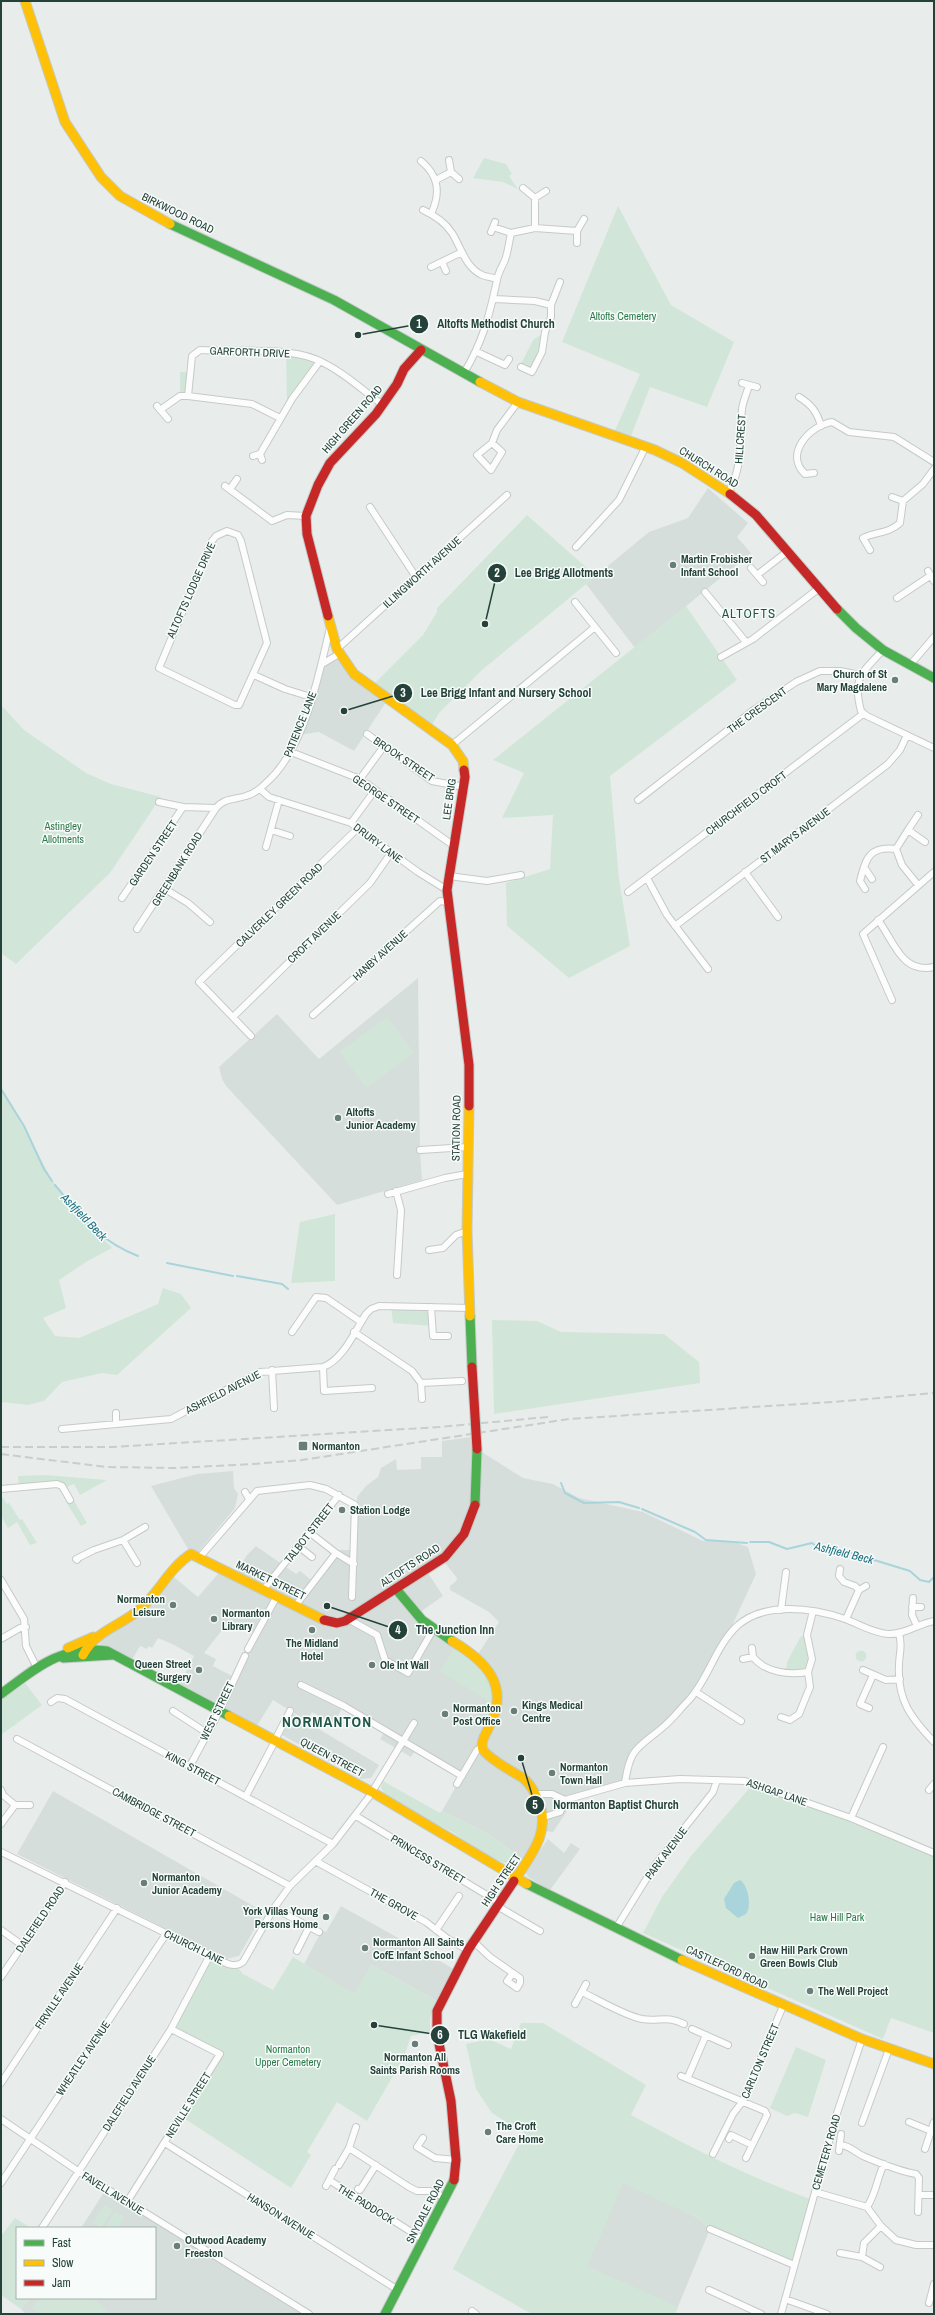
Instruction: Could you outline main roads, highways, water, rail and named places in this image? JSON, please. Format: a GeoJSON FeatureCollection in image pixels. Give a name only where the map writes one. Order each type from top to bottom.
{"type":"FeatureCollection","features":[{"type":"Feature","properties":{"kind":"water"},"geometry":{"type":"Polygon","coordinates":[[[740,1880],[747,1891],[749,1906],[746,1914],[738,1918],[726,1908],[724,1899],[734,1883],[740,1880]]]}},
{"type":"Feature","properties":{"kind":"waterway","name":"Ashfield Beck"},"geometry":{"type":"LineString","coordinates":[[1,1089],[24,1126],[44,1169],[52,1181]]}},
{"type":"Feature","properties":{"kind":"waterway","name":"Ashfield Beck"},"geometry":{"type":"LineString","coordinates":[[55,1185],[101,1235],[124,1250],[138,1256]]}},
{"type":"Feature","properties":{"kind":"waterway","name":"Ashfield Beck"},"geometry":{"type":"LineString","coordinates":[[167,1263],[233,1276]]}},
{"type":"Feature","properties":{"kind":"waterway","name":"Ashfield Beck"},"geometry":{"type":"LineString","coordinates":[[237,1276],[282,1284],[288,1289]]}},
{"type":"Feature","properties":{"kind":"waterway","name":"Ashfield Beck"},"geometry":{"type":"LineString","coordinates":[[561,1483],[565,1493],[584,1503],[619,1502],[639,1508]]}},
{"type":"Feature","properties":{"kind":"waterway","name":"Ashfield Beck"},"geometry":{"type":"LineString","coordinates":[[642,1509],[695,1532],[706,1540],[747,1543]]}},
{"type":"Feature","properties":{"kind":"waterway","name":"Ashfield Beck"},"geometry":{"type":"LineString","coordinates":[[750,1542],[769,1542],[787,1549],[812,1543],[819,1548],[835,1548],[910,1571],[920,1580],[929,1582],[934,1577]]}},
{"type":"Feature","properties":{"kind":"railway"},"geometry":{"type":"LineString","coordinates":[[1,1454],[106,1467],[176,1468],[253,1464],[302,1460],[569,1419],[846,1401],[934,1393]]}},
{"type":"Feature","properties":{"kind":"railway"},"geometry":{"type":"LineString","coordinates":[[1,1447],[113,1447],[439,1427],[548,1417]]}},
{"type":"Feature","properties":{"kind":"place","name":"Altofts Methodist Church"},"geometry":{"type":"Point","coordinates":[358,335]}},
{"type":"Feature","properties":{"kind":"place","name":"Martin Frobisher Infant School"},"geometry":{"type":"Point","coordinates":[673,565]}},
{"type":"Feature","properties":{"kind":"place","name":"Lee Brigg Allotments"},"geometry":{"type":"Point","coordinates":[485,624]}},
{"type":"Feature","properties":{"kind":"place","name":"Church of St Mary Magdalene"},"geometry":{"type":"Point","coordinates":[895,680]}},
{"type":"Feature","properties":{"kind":"place","name":"Lee Brigg Infant and Nursery School"},"geometry":{"type":"Point","coordinates":[344,711]}},
{"type":"Feature","properties":{"kind":"place","name":"Altofts Junior Academy"},"geometry":{"type":"Point","coordinates":[338,1118]}},
{"type":"Feature","properties":{"kind":"place","name":"Normanton"},"geometry":{"type":"Point","coordinates":[303,1446]}},
{"type":"Feature","properties":{"kind":"place","name":"Station Lodge"},"geometry":{"type":"Point","coordinates":[342,1510]}},
{"type":"Feature","properties":{"kind":"place","name":"Normanton Leisure"},"geometry":{"type":"Point","coordinates":[173,1605]}},
{"type":"Feature","properties":{"kind":"place","name":"The Junction Inn"},"geometry":{"type":"Point","coordinates":[327,1606]}},
{"type":"Feature","properties":{"kind":"place","name":"Normanton Library"},"geometry":{"type":"Point","coordinates":[214,1619]}},
{"type":"Feature","properties":{"kind":"place","name":"The Midland Hotel"},"geometry":{"type":"Point","coordinates":[312,1630]}},
{"type":"Feature","properties":{"kind":"place","name":"Ole Int Wall"},"geometry":{"type":"Point","coordinates":[372,1665]}},
{"type":"Feature","properties":{"kind":"place","name":"Queen Street Surgery"},"geometry":{"type":"Point","coordinates":[199,1670]}},
{"type":"Feature","properties":{"kind":"place","name":"Kings Medical Centre"},"geometry":{"type":"Point","coordinates":[514,1711]}},
{"type":"Feature","properties":{"kind":"place","name":"Normanton Post Office"},"geometry":{"type":"Point","coordinates":[445,1714]}},
{"type":"Feature","properties":{"kind":"place","name":"Normanton Baptist Church"},"geometry":{"type":"Point","coordinates":[521,1758]}},
{"type":"Feature","properties":{"kind":"place","name":"Normanton Town Hall"},"geometry":{"type":"Point","coordinates":[552,1773]}},
{"type":"Feature","properties":{"kind":"place","name":"Normanton Junior Academy"},"geometry":{"type":"Point","coordinates":[144,1883]}},
{"type":"Feature","properties":{"kind":"place","name":"York Villas Young Persons Home"},"geometry":{"type":"Point","coordinates":[326,1917]}},
{"type":"Feature","properties":{"kind":"place","name":"Normanton All Saints CofE Infant School"},"geometry":{"type":"Point","coordinates":[365,1948]}},
{"type":"Feature","properties":{"kind":"place","name":"Haw Hill Park Crown Green Bowls Club"},"geometry":{"type":"Point","coordinates":[752,1956]}},
{"type":"Feature","properties":{"kind":"place","name":"The Well Project"},"geometry":{"type":"Point","coordinates":[810,1991]}},
{"type":"Feature","properties":{"kind":"place","name":"TLG Wakefield"},"geometry":{"type":"Point","coordinates":[374,2025]}},
{"type":"Feature","properties":{"kind":"place","name":"Normanton All Saints Parish Rooms"},"geometry":{"type":"Point","coordinates":[415,2044]}},
{"type":"Feature","properties":{"kind":"place","name":"The Croft Care Home"},"geometry":{"type":"Point","coordinates":[488,2132]}},
{"type":"Feature","properties":{"kind":"place","name":"Outwood Academy Freeston"},"geometry":{"type":"Point","coordinates":[177,2246]}},
{"type":"Feature","properties":{"kind":"district","name":"ALTOFTS"},"geometry":{"type":"Point","coordinates":[749,613]}},
{"type":"Feature","properties":{"kind":"district","name":"NORMANTON"},"geometry":{"type":"Point","coordinates":[327,1721]}},
{"type":"Feature","properties":{"kind":"park label","name":"Altofts Cemetery"},"geometry":{"type":"Point","coordinates":[623,316]}},
{"type":"Feature","properties":{"kind":"park label","name":"Astingley Allotments"},"geometry":{"type":"Point","coordinates":[63,832]}},
{"type":"Feature","properties":{"kind":"park label","name":"Haw Hill Park"},"geometry":{"type":"Point","coordinates":[837,1917]}},
{"type":"Feature","properties":{"kind":"park label","name":"Normanton Upper Cemetery"},"geometry":{"type":"Point","coordinates":[288,2055]}}]}
